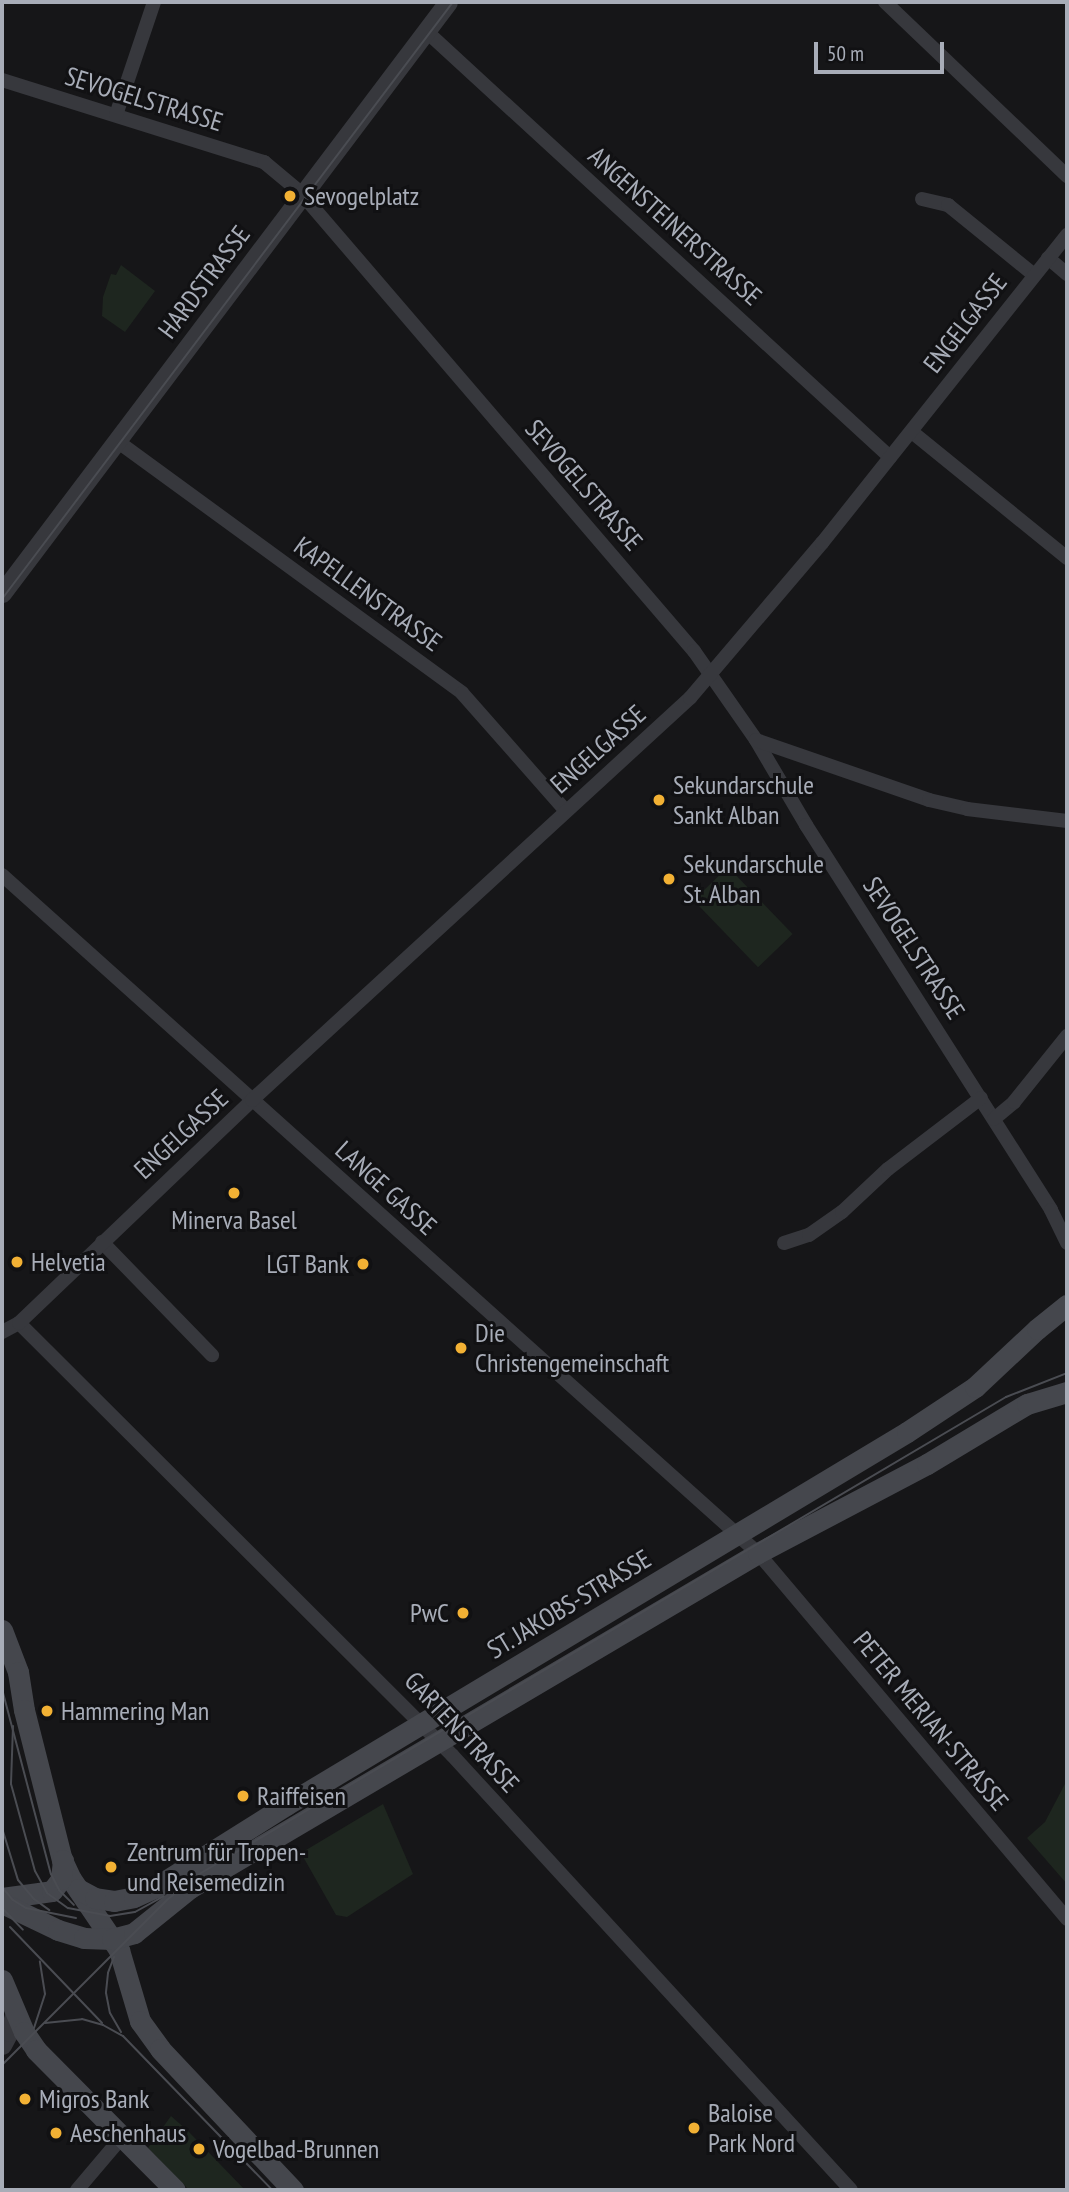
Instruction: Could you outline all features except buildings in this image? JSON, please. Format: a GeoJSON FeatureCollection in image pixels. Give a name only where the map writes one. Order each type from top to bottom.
{"type":"FeatureCollection","features":[{"type":"Feature","properties":{"kind":"main road","name":"ST. JAKOBS-STRASSE"},"geometry":{"type":"LineString","coordinates":[[78,1889],[107,1901],[125,1900],[145,1893],[286,1805],[738,1536],[975,1387],[1067,1305]]}},
{"type":"Feature","properties":{"kind":"main road","name":"ST. JAKOBS-STRASSE"},"geometry":{"type":"LineString","coordinates":[[112,1939],[139,1930],[190,1888],[758,1553],[927,1464],[1027,1404],[1067,1392]]}},
{"type":"Feature","properties":{"kind":"main road"},"geometry":{"type":"LineString","coordinates":[[2,1630],[18,1672],[24,1710],[62,1860],[123,1960],[131,1996],[145,2030],[293,2190]]}},
{"type":"Feature","properties":{"kind":"main road"},"geometry":{"type":"LineString","coordinates":[[2,1682],[24,1710]]}},
{"type":"Feature","properties":{"kind":"main road"},"geometry":{"type":"LineString","coordinates":[[2,1901],[40,1895],[55,1889],[61,1879],[62,1860]]}},
{"type":"Feature","properties":{"kind":"main road"},"geometry":{"type":"LineString","coordinates":[[2,1901],[69,1934],[112,1939]]}},
{"type":"Feature","properties":{"kind":"main road"},"geometry":{"type":"LineString","coordinates":[[2,1980],[28,2039],[43,2059],[175,2190]]}},
{"type":"Feature","properties":{"kind":"street"},"geometry":{"type":"LineString","coordinates":[[116,115],[154,2]]}},
{"type":"Feature","properties":{"kind":"street","name":"HARDSTRASSE"},"geometry":{"type":"LineString","coordinates":[[2,593],[448,2]]}},
{"type":"Feature","properties":{"kind":"street"},"geometry":{"type":"LineString","coordinates":[[885,2],[1067,176]]}},
{"type":"Feature","properties":{"kind":"street","name":"ANGENSTEINERSTRASSE"},"geometry":{"type":"LineString","coordinates":[[426,32],[890,457]]}},
{"type":"Feature","properties":{"kind":"street","name":"SEVOGELSTRASSE"},"geometry":{"type":"LineString","coordinates":[[2,80],[264,162],[302,195],[677,631],[711,675],[756,740],[806,825],[981,1098],[1051,1210],[1067,1243]]}},
{"type":"Feature","properties":{"kind":"street"},"geometry":{"type":"LineString","coordinates":[[922,199],[948,205],[1034,275]]}},
{"type":"Feature","properties":{"kind":"street","name":"ENGELGASSE"},"geometry":{"type":"LineString","coordinates":[[2,1332],[19,1323],[252,1100],[659,728],[711,675],[912,432],[1067,235]]}},
{"type":"Feature","properties":{"kind":"street"},"geometry":{"type":"LineString","coordinates":[[1048,258],[1067,274]]}},
{"type":"Feature","properties":{"kind":"street"},"geometry":{"type":"LineString","coordinates":[[912,432],[1067,558]]}},
{"type":"Feature","properties":{"kind":"street","name":"KAPELLENSTRASSE"},"geometry":{"type":"LineString","coordinates":[[117,441],[462,693],[566,811]]}},
{"type":"Feature","properties":{"kind":"street"},"geometry":{"type":"LineString","coordinates":[[756,740],[929,800],[967,809],[1067,821]]}},
{"type":"Feature","properties":{"kind":"street","name":"LANGE GASSE"},"geometry":{"type":"LineString","coordinates":[[2,875],[758,1553]]}},
{"type":"Feature","properties":{"kind":"street"},"geometry":{"type":"LineString","coordinates":[[994,1119],[1014,1102],[1067,1035]]}},
{"type":"Feature","properties":{"kind":"street"},"geometry":{"type":"LineString","coordinates":[[783,1243],[808,1235],[842,1212],[907,1153],[981,1098]]}},
{"type":"Feature","properties":{"kind":"street"},"geometry":{"type":"LineString","coordinates":[[102,1242],[212,1354]]}},
{"type":"Feature","properties":{"kind":"street","name":"GARTENSTRASSE"},"geometry":{"type":"LineString","coordinates":[[19,1323],[439,1741],[851,2190]]}},
{"type":"Feature","properties":{"kind":"street","name":"PETER MERIAN-STRASSE"},"geometry":{"type":"LineString","coordinates":[[758,1553],[1067,1919]]}},
{"type":"Feature","properties":{"kind":"street"},"geometry":{"type":"LineString","coordinates":[[2,2045],[15,2012]]}},
{"type":"Feature","properties":{"kind":"street"},"geometry":{"type":"LineString","coordinates":[[77,2190],[122,2137]]}},
{"type":"Feature","properties":{"kind":"shaded area"},"geometry":{"type":"Polygon","coordinates":[[[121,265],[155,291],[125,332],[102,316],[103,297],[111,274],[116,275],[121,265]]]}},
{"type":"Feature","properties":{"kind":"shaded area"},"geometry":{"type":"Polygon","coordinates":[[[728,867],[793,934],[758,967],[693,900],[728,867]]]}},
{"type":"Feature","properties":{"kind":"shaded area"},"geometry":{"type":"Polygon","coordinates":[[[1067,1780],[1067,1884],[1027,1838],[1045,1822],[1067,1780]]]}},
{"type":"Feature","properties":{"kind":"shaded area"},"geometry":{"type":"Polygon","coordinates":[[[383,1804],[413,1874],[347,1917],[336,1915],[301,1853],[383,1804]]]}},
{"type":"Feature","properties":{"kind":"shaded area"},"geometry":{"type":"Polygon","coordinates":[[[171,2116],[245,2190],[189,2190],[148,2148],[171,2116]]]}},
{"type":"Feature","properties":{"kind":"tram line"},"geometry":{"type":"LineString","coordinates":[[2,599],[453,2]]}},
{"type":"Feature","properties":{"kind":"tram line"},"geometry":{"type":"LineString","coordinates":[[2,2065],[167,1900],[196,1876],[1006,1397],[1067,1373]]}},
{"type":"Feature","properties":{"kind":"tram line"},"geometry":{"type":"LineString","coordinates":[[2,1689],[51,1874],[59,1890],[74,1905]]}},
{"type":"Feature","properties":{"kind":"tram line"},"geometry":{"type":"LineString","coordinates":[[13,1726],[11,1784],[35,1871],[47,1893],[68,1908],[110,1916],[135,1912],[164,1896]]}},
{"type":"Feature","properties":{"kind":"tram line"},"geometry":{"type":"LineString","coordinates":[[2,1828],[18,1880],[34,1899],[49,1910]]}},
{"type":"Feature","properties":{"kind":"tram line"},"geometry":{"type":"LineString","coordinates":[[2,1887],[13,1900],[26,1908],[76,1918]]}},
{"type":"Feature","properties":{"kind":"tram line"},"geometry":{"type":"LineString","coordinates":[[2,1908],[23,1930]]}},
{"type":"Feature","properties":{"kind":"tram line"},"geometry":{"type":"LineString","coordinates":[[10,1927],[102,2023]]}},
{"type":"Feature","properties":{"kind":"tram line"},"geometry":{"type":"LineString","coordinates":[[114,1957],[108,1973],[106,1993],[110,2013],[121,2032]]}},
{"type":"Feature","properties":{"kind":"tram line"},"geometry":{"type":"LineString","coordinates":[[34,2028],[45,1994],[40,1961]]}},
{"type":"Feature","properties":{"kind":"tram line"},"geometry":{"type":"LineString","coordinates":[[45,2023],[82,2019],[103,2025],[123,2036],[272,2190]]}},
{"type":"Feature","properties":{"kind":"place","name":"Sevogelplatz"},"geometry":{"type":"Point","coordinates":[290,196]}},
{"type":"Feature","properties":{"kind":"place","name":"Sekundarschule Sankt Alban"},"geometry":{"type":"Point","coordinates":[659,800]}},
{"type":"Feature","properties":{"kind":"place","name":"Sekundarschule St. Alban"},"geometry":{"type":"Point","coordinates":[669,879]}},
{"type":"Feature","properties":{"kind":"place","name":"Minerva Basel"},"geometry":{"type":"Point","coordinates":[234,1193]}},
{"type":"Feature","properties":{"kind":"place","name":"Helvetia"},"geometry":{"type":"Point","coordinates":[17,1262]}},
{"type":"Feature","properties":{"kind":"place","name":"LGT Bank"},"geometry":{"type":"Point","coordinates":[363,1264]}},
{"type":"Feature","properties":{"kind":"place","name":"Die Christengemeinschaft"},"geometry":{"type":"Point","coordinates":[461,1348]}},
{"type":"Feature","properties":{"kind":"place","name":"PwC"},"geometry":{"type":"Point","coordinates":[463,1613]}},
{"type":"Feature","properties":{"kind":"place","name":"Hammering Man"},"geometry":{"type":"Point","coordinates":[47,1711]}},
{"type":"Feature","properties":{"kind":"place","name":"Raiffeisen"},"geometry":{"type":"Point","coordinates":[243,1796]}},
{"type":"Feature","properties":{"kind":"place","name":"Zentrum für Tropen- und Reisemedizin"},"geometry":{"type":"Point","coordinates":[111,1867]}},
{"type":"Feature","properties":{"kind":"place","name":"Migros Bank"},"geometry":{"type":"Point","coordinates":[25,2099]}},
{"type":"Feature","properties":{"kind":"place","name":"Baloise Park Nord"},"geometry":{"type":"Point","coordinates":[694,2128]}},
{"type":"Feature","properties":{"kind":"place","name":"Aeschenhaus"},"geometry":{"type":"Point","coordinates":[56,2133]}},
{"type":"Feature","properties":{"kind":"place","name":"Vogelbad-Brunnen"},"geometry":{"type":"Point","coordinates":[199,2149]}}]}
